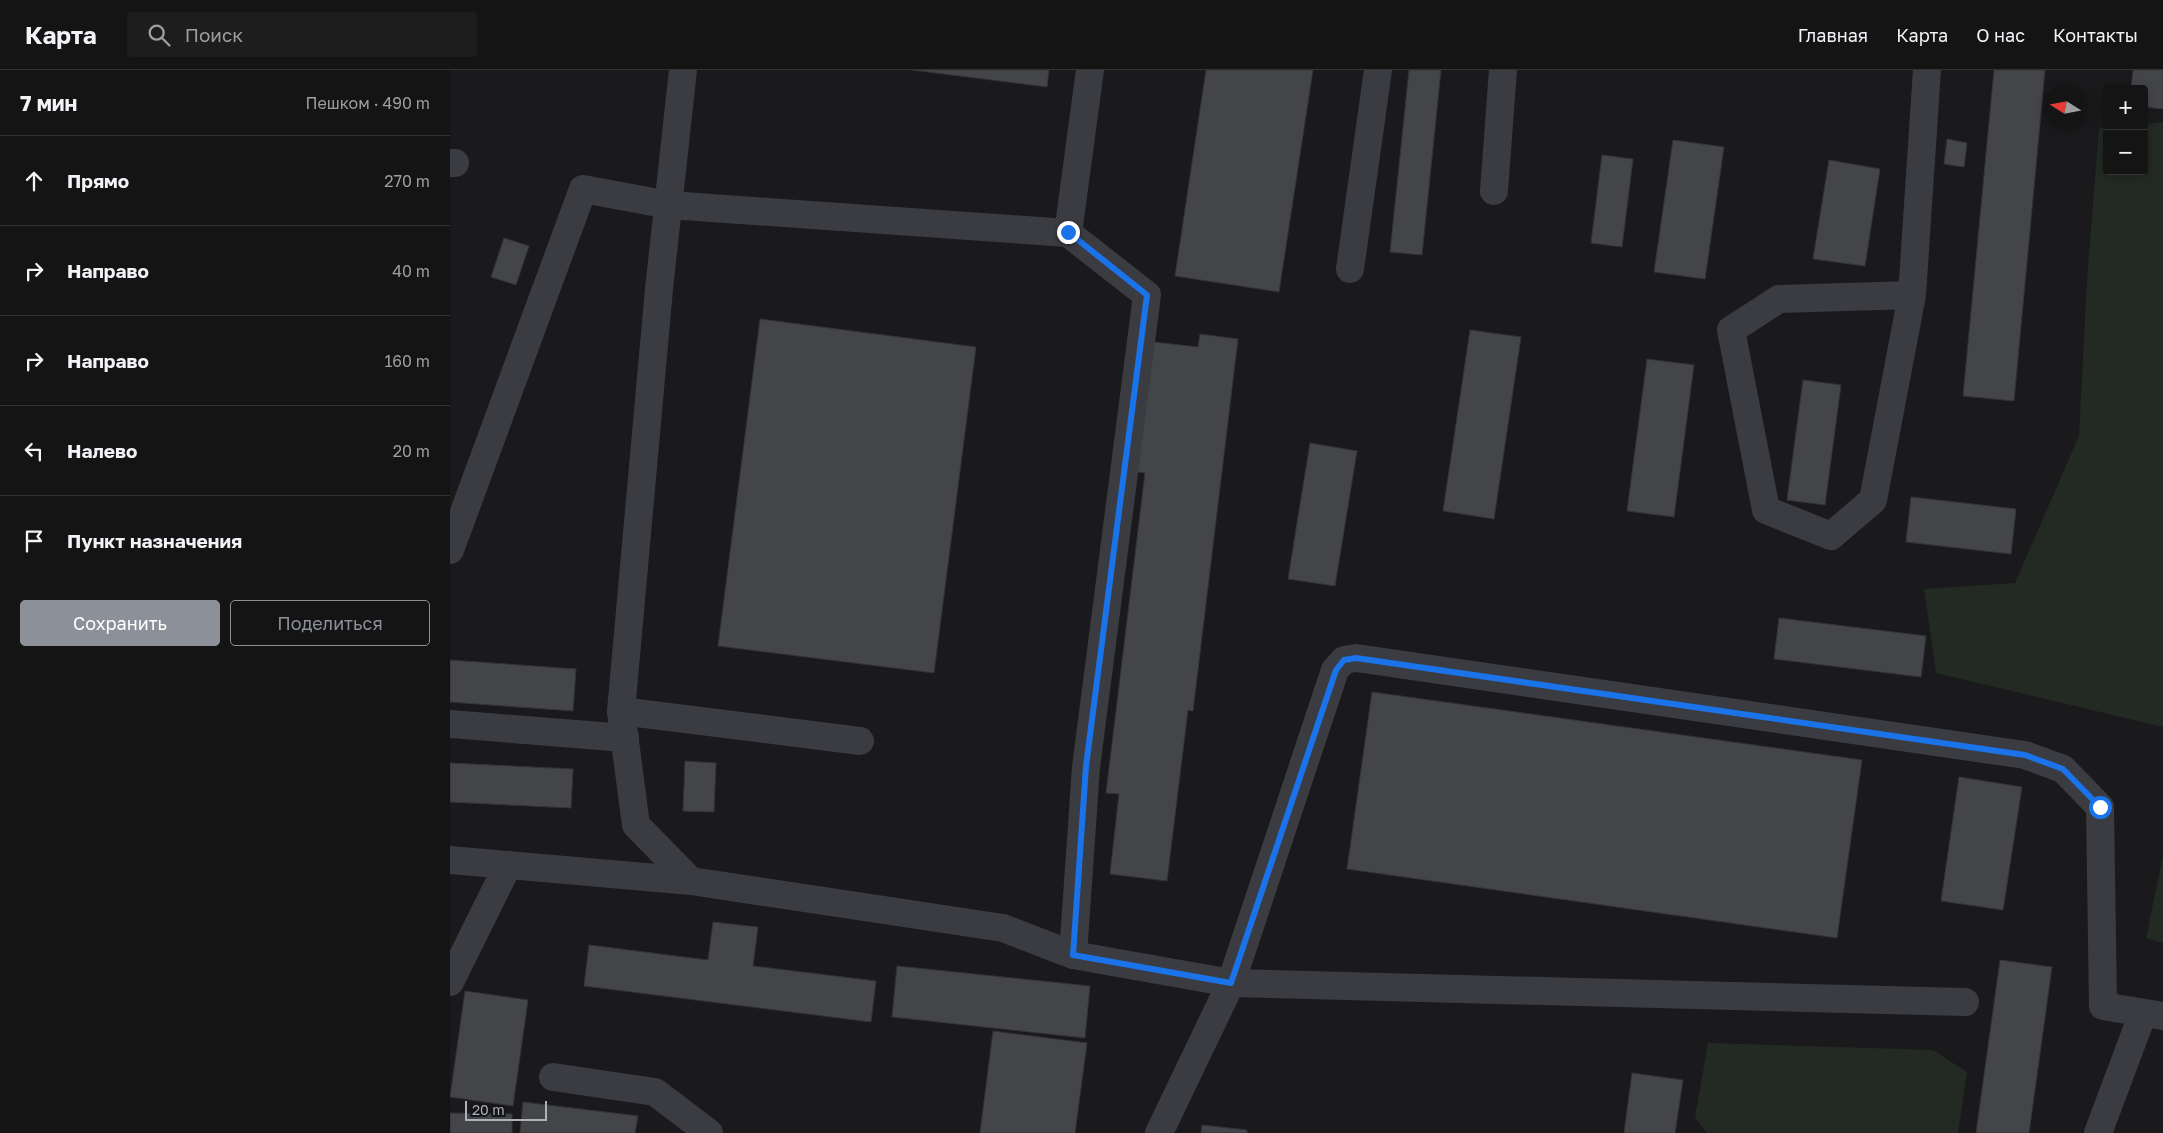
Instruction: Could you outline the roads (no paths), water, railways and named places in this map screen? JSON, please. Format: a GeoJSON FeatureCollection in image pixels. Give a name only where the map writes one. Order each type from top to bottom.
{"type":"FeatureCollection","features":[{"type":"Feature","properties":{"kind":"street"},"geometry":{"type":"LineString","coordinates":[[683,70],[670,205],[659,289],[621,711],[636,825],[691,881]]}},
{"type":"Feature","properties":{"kind":"street"},"geometry":{"type":"LineString","coordinates":[[1068,232],[1090,70]]}},
{"type":"Feature","properties":{"kind":"street"},"geometry":{"type":"LineString","coordinates":[[1350,269],[1378,70]]}},
{"type":"Feature","properties":{"kind":"street"},"geometry":{"type":"LineString","coordinates":[[1494,191],[1503,70]]}},
{"type":"Feature","properties":{"kind":"street"},"geometry":{"type":"LineString","coordinates":[[1912,295],[1779,299],[1730,330],[1766,510],[1831,536],[1873,500],[1912,295],[1927,70]]}},
{"type":"Feature","properties":{"kind":"street"},"geometry":{"type":"LineString","coordinates":[[450,550],[583,189],[670,205],[1068,232],[1147,295],[1086,766],[1073,955]]}},
{"type":"Feature","properties":{"kind":"street"},"geometry":{"type":"LineString","coordinates":[[1158,1133],[1231,983],[1336,670],[1344,660],[1356,658],[2025,755],[2063,769],[2100,807],[2103,1006],[2153,1014],[2098,1133]]}},
{"type":"Feature","properties":{"kind":"street"},"geometry":{"type":"LineString","coordinates":[[621,711],[860,741]]}},
{"type":"Feature","properties":{"kind":"street"},"geometry":{"type":"LineString","coordinates":[[450,724],[624,738]]}},
{"type":"Feature","properties":{"kind":"street"},"geometry":{"type":"LineString","coordinates":[[450,860],[691,881],[1003,928],[1073,955],[1231,983],[1965,1002]]}},
{"type":"Feature","properties":{"kind":"street"},"geometry":{"type":"LineString","coordinates":[[450,982],[508,865]]}},
{"type":"Feature","properties":{"kind":"street"},"geometry":{"type":"LineString","coordinates":[[553,1077],[655,1092],[709,1133]]}}]}
